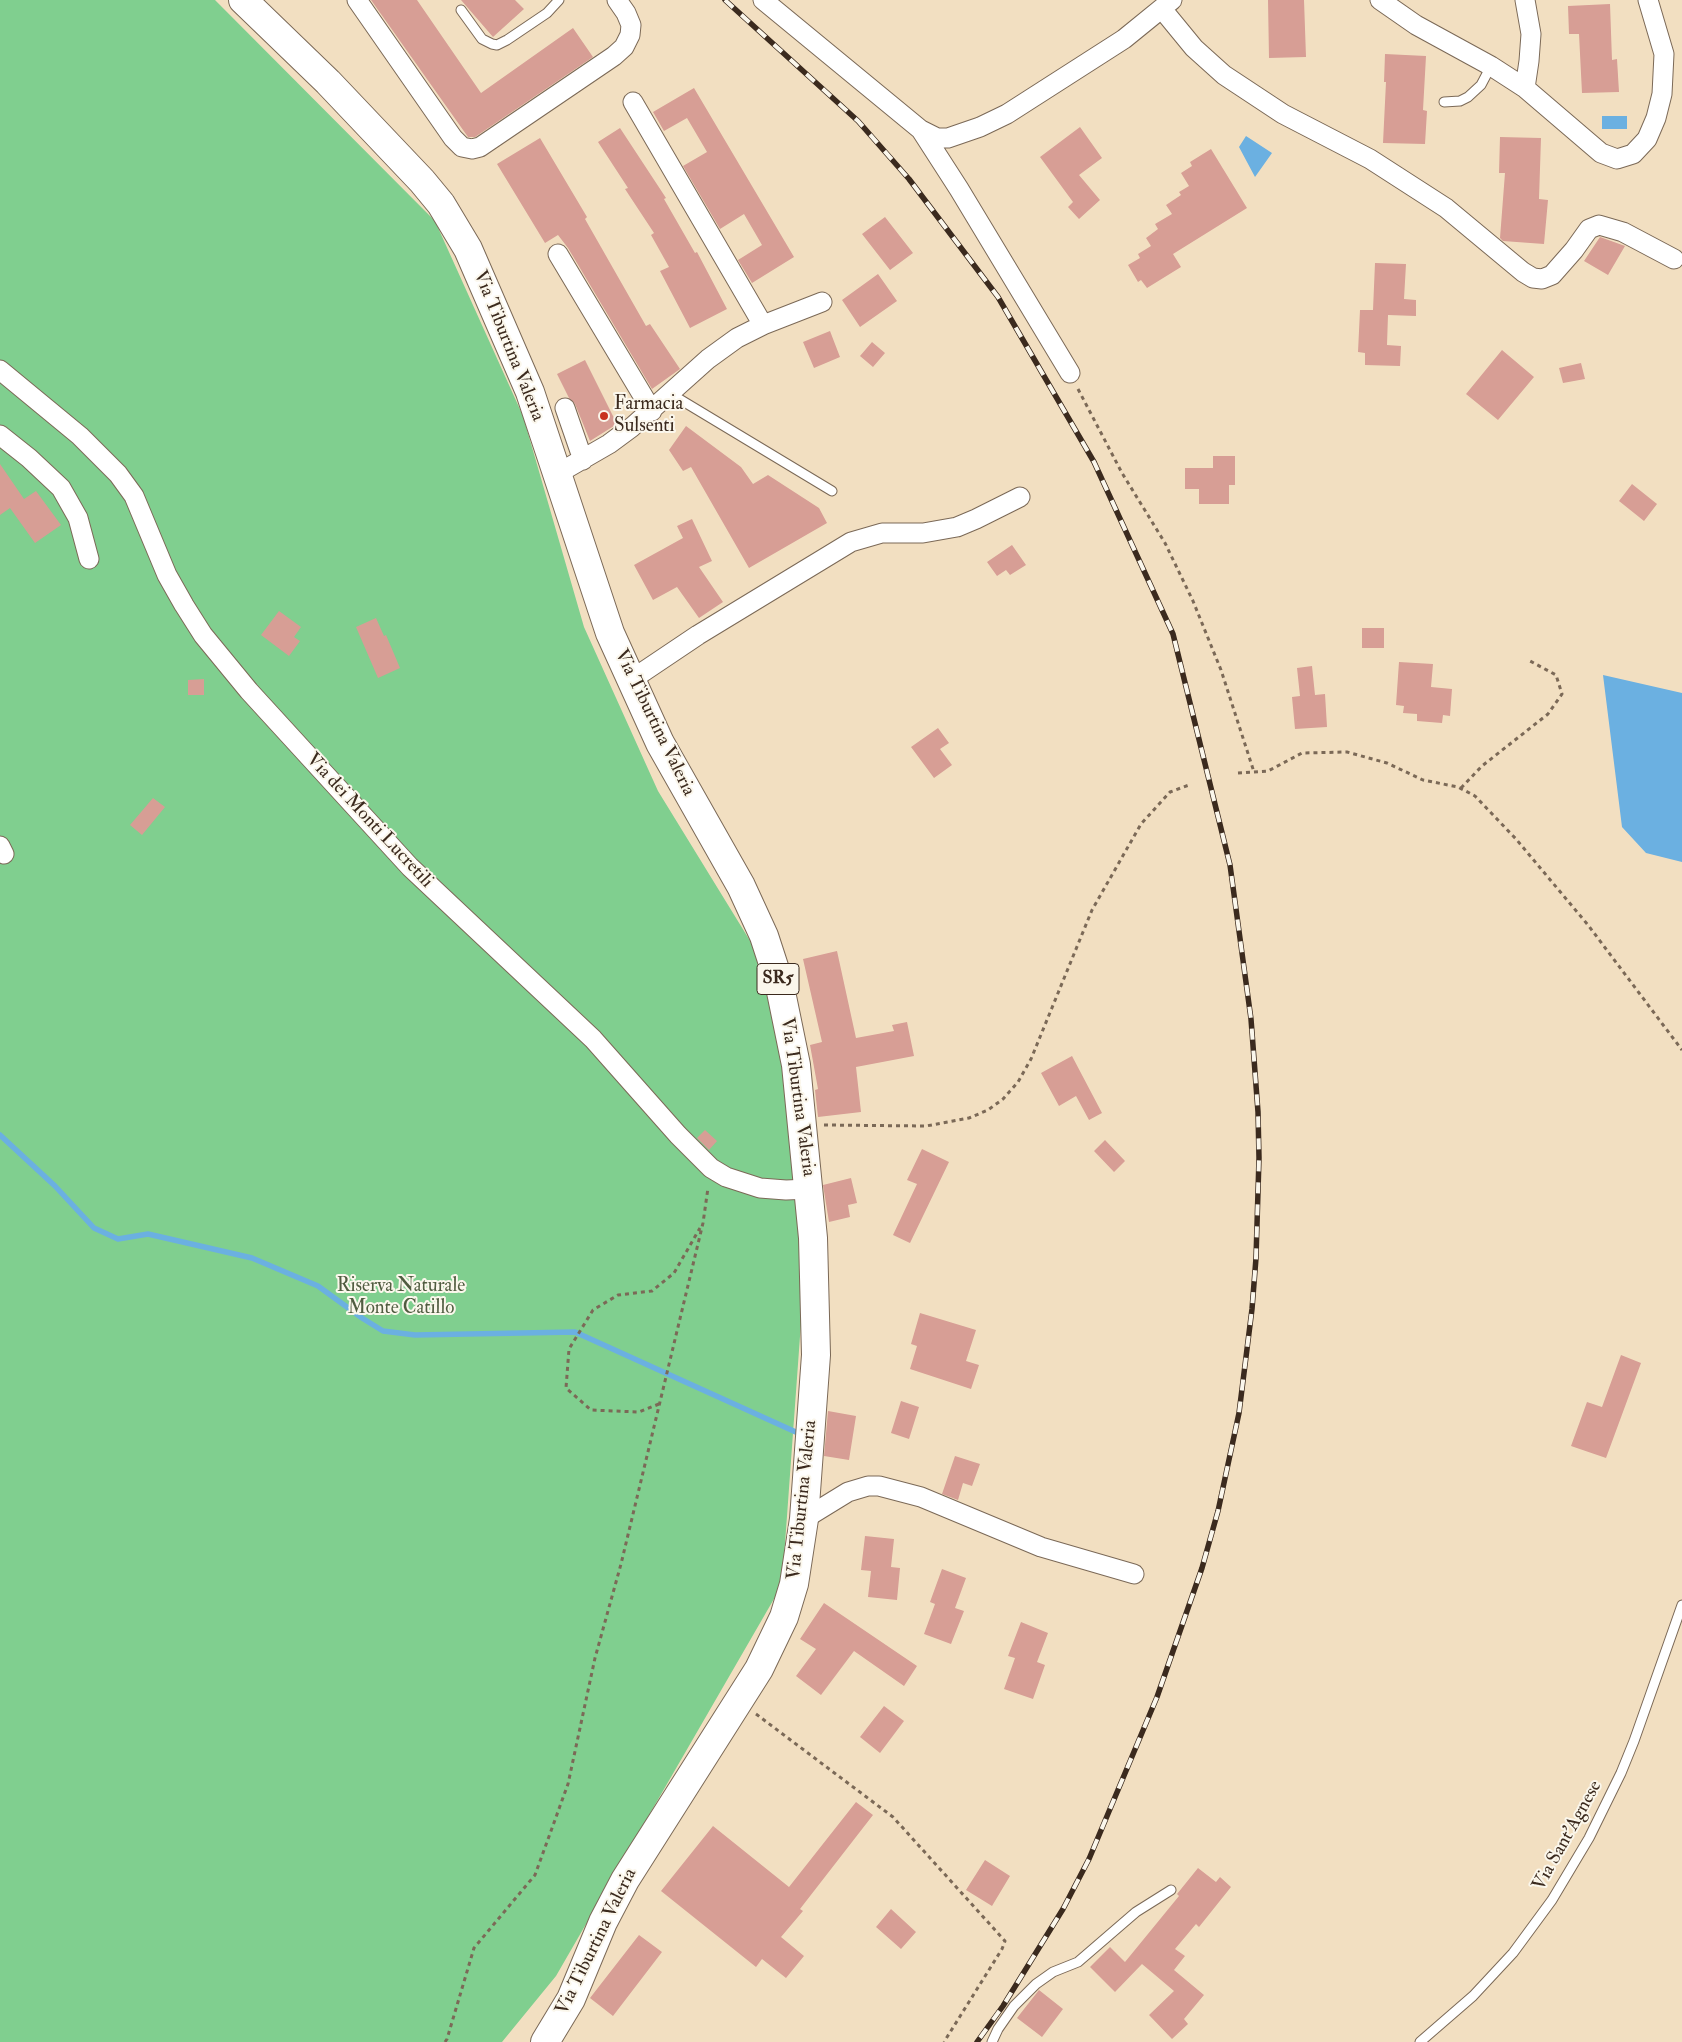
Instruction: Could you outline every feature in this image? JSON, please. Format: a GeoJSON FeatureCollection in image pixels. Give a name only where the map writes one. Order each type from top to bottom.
{"type":"FeatureCollection","features":[{"type":"Feature","properties":{"kind":"main road","name":"Via Tiburtina Valeria"},"geometry":{"type":"LineString","coordinates":[[243,0],[328,82],[410,168],[441,204],[463,241],[530,392],[610,633],[677,775],[749,901],[769,949],[791,1033],[809,1189],[814,1263],[816,1356],[804,1519],[798,1567],[790,1602],[772,1644],[740,1701],[625,1880],[603,1922],[571,1999],[545,2042]]}},
{"type":"Feature","properties":{"kind":"street"},"geometry":{"type":"LineString","coordinates":[[357,0],[453,138],[467,149],[480,147],[619,52],[628,41],[631,25],[617,0]]}},
{"type":"Feature","properties":{"kind":"street"},"geometry":{"type":"LineString","coordinates":[[763,0],[921,130],[937,138],[948,138],[980,127],[1007,114],[1124,39],[1167,4],[1194,48],[1224,75],[1283,114],[1370,159],[1446,208],[1523,272],[1533,278],[1542,279],[1552,275],[1589,229],[1599,225],[1623,232],[1678,261]]}},
{"type":"Feature","properties":{"kind":"street"},"geometry":{"type":"LineString","coordinates":[[1380,0],[1423,30],[1491,66],[1525,88],[1602,153],[1617,159],[1633,154],[1642,146],[1658,111],[1664,83],[1664,54],[1648,0]]}},
{"type":"Feature","properties":{"kind":"street"},"geometry":{"type":"LineString","coordinates":[[1525,0],[1531,34],[1530,61],[1525,88]]}},
{"type":"Feature","properties":{"kind":"street"},"geometry":{"type":"LineString","coordinates":[[633,102],[764,325]]}},
{"type":"Feature","properties":{"kind":"street"},"geometry":{"type":"LineString","coordinates":[[921,130],[960,189],[1070,373]]}},
{"type":"Feature","properties":{"kind":"street"},"geometry":{"type":"LineString","coordinates":[[558,254],[652,410]]}},
{"type":"Feature","properties":{"kind":"street"},"geometry":{"type":"LineString","coordinates":[[557,474],[615,440],[671,394],[722,348],[744,334],[822,302]]}},
{"type":"Feature","properties":{"kind":"street","name":"Via dei Monti Lucretili"},"geometry":{"type":"LineString","coordinates":[[0,370],[80,436],[126,485],[141,510],[160,559],[184,605],[203,635],[249,691],[410,867],[593,1039],[678,1135],[711,1168],[726,1177],[760,1188],[809,1189]]}},
{"type":"Feature","properties":{"kind":"street"},"geometry":{"type":"LineString","coordinates":[[565,408],[583,460]]}},
{"type":"Feature","properties":{"kind":"street"},"geometry":{"type":"LineString","coordinates":[[0,435],[29,458],[61,488],[78,518],[88,559]]}},
{"type":"Feature","properties":{"kind":"street"},"geometry":{"type":"LineString","coordinates":[[631,680],[698,635],[851,542],[882,533],[923,533],[957,527],[1020,497]]}},
{"type":"Feature","properties":{"kind":"street"},"geometry":{"type":"LineString","coordinates":[[804,1519],[848,1492],[868,1486],[890,1488],[921,1497],[1041,1547],[1134,1574]]}},
{"type":"Feature","properties":{"kind":"lane"},"geometry":{"type":"LineString","coordinates":[[462,10],[482,39],[497,45],[546,13],[559,0]]}},
{"type":"Feature","properties":{"kind":"lane"},"geometry":{"type":"LineString","coordinates":[[1444,102],[1460,101],[1468,97],[1481,85],[1491,66]]}},
{"type":"Feature","properties":{"kind":"lane"},"geometry":{"type":"LineString","coordinates":[[671,394],[832,491]]}},
{"type":"Feature","properties":{"kind":"lane","name":"Via Sant'Agnese"},"geometry":{"type":"LineString","coordinates":[[1420,2042],[1473,1996],[1513,1953],[1557,1892],[1589,1838],[1631,1749],[1682,1605]]}},
{"type":"Feature","properties":{"kind":"lane"},"geometry":{"type":"LineString","coordinates":[[992,2042],[1014,2006],[1036,1984],[1054,1972],[1078,1962],[1136,1912],[1171,1890]]}},
{"type":"Feature","properties":{"kind":"path"},"geometry":{"type":"LineString","coordinates":[[1070,373],[1122,473],[1165,543],[1193,600],[1221,670],[1254,772]]}},
{"type":"Feature","properties":{"kind":"path"},"geometry":{"type":"LineString","coordinates":[[1461,789],[1482,766],[1548,714],[1562,694],[1556,675],[1530,661]]}},
{"type":"Feature","properties":{"kind":"path"},"geometry":{"type":"LineString","coordinates":[[1238,773],[1268,771],[1302,754],[1347,752],[1387,763],[1423,780],[1461,789],[1475,796],[1516,839],[1588,925],[1682,1050]]}},
{"type":"Feature","properties":{"kind":"path"},"geometry":{"type":"LineString","coordinates":[[803,1125],[926,1126],[969,1118],[988,1110],[1003,1099],[1018,1082],[1031,1059],[1092,910],[1141,824],[1170,792],[1189,785]]}},
{"type":"Feature","properties":{"kind":"path"},"geometry":{"type":"LineString","coordinates":[[445,2042],[448,2040],[474,1948],[535,1875],[568,1784],[595,1658],[621,1564],[660,1404],[702,1223],[711,1168]]}},
{"type":"Feature","properties":{"kind":"path"},"geometry":{"type":"LineString","coordinates":[[660,1404],[639,1412],[591,1410],[566,1388],[569,1349],[593,1310],[618,1295],[652,1291],[674,1273],[702,1223]]}},
{"type":"Feature","properties":{"kind":"path"},"geometry":{"type":"LineString","coordinates":[[740,1701],[893,1817],[1005,1941],[1002,1949],[944,2042]]}},
{"type":"Feature","properties":{"kind":"green space","name":"Riserva Naturale Monte Catillo"},"geometry":{"type":"Polygon","coordinates":[[[0,0],[215,0],[435,221],[523,416],[584,627],[658,791],[760,957],[787,1092],[803,1295],[782,1585],[556,1976],[502,2042],[0,2042],[0,0]]]}},
{"type":"Feature","properties":{"kind":"water"},"geometry":{"type":"Polygon","coordinates":[[[1602,116],[1627,116],[1627,129],[1602,129],[1602,116]]]}},
{"type":"Feature","properties":{"kind":"water"},"geometry":{"type":"Polygon","coordinates":[[[1246,136],[1272,153],[1255,177],[1239,147],[1246,136]]]}},
{"type":"Feature","properties":{"kind":"water"},"geometry":{"type":"Polygon","coordinates":[[[1603,675],[1682,693],[1682,862],[1646,853],[1622,827],[1603,675]]]}},
{"type":"Feature","properties":{"kind":"building"},"geometry":{"type":"Polygon","coordinates":[[[371,0],[417,0],[481,93],[573,28],[593,57],[475,137],[468,137],[371,0]]]}},
{"type":"Feature","properties":{"kind":"building"},"geometry":{"type":"Polygon","coordinates":[[[461,0],[515,0],[524,9],[493,37],[461,0]]]}},
{"type":"Feature","properties":{"kind":"building"},"geometry":{"type":"Polygon","coordinates":[[[1268,0],[1304,0],[1306,57],[1269,58],[1268,0]]]}},
{"type":"Feature","properties":{"kind":"building"},"geometry":{"type":"Polygon","coordinates":[[[1610,4],[1612,60],[1617,59],[1619,92],[1582,93],[1579,34],[1569,34],[1568,6],[1610,4]]]}},
{"type":"Feature","properties":{"kind":"building"},"geometry":{"type":"Polygon","coordinates":[[[1385,54],[1426,56],[1423,110],[1427,111],[1425,144],[1383,143],[1386,82],[1384,82],[1385,54]]]}},
{"type":"Feature","properties":{"kind":"building"},"geometry":{"type":"Polygon","coordinates":[[[694,88],[794,257],[752,283],[738,260],[762,245],[744,214],[720,229],[683,166],[707,152],[687,118],[664,131],[653,112],[694,88]]]}},
{"type":"Feature","properties":{"kind":"building"},"geometry":{"type":"Polygon","coordinates":[[[1080,127],[1102,158],[1079,175],[1100,200],[1079,219],[1068,207],[1073,202],[1040,157],[1080,127]]]}},
{"type":"Feature","properties":{"kind":"building"},"geometry":{"type":"Polygon","coordinates":[[[620,128],[666,198],[664,199],[695,253],[697,252],[727,309],[690,328],[660,271],[669,267],[651,235],[654,233],[625,189],[628,188],[598,142],[620,128]]]}},
{"type":"Feature","properties":{"kind":"building"},"geometry":{"type":"Polygon","coordinates":[[[1500,137],[1541,138],[1539,199],[1548,200],[1544,244],[1503,241],[1500,238],[1505,173],[1499,173],[1500,137]]]}},
{"type":"Feature","properties":{"kind":"building"},"geometry":{"type":"Polygon","coordinates":[[[540,138],[587,217],[585,219],[646,326],[650,324],[680,369],[652,389],[568,248],[558,235],[545,243],[497,164],[540,138]]]}},
{"type":"Feature","properties":{"kind":"building"},"geometry":{"type":"Polygon","coordinates":[[[1211,149],[1247,208],[1173,254],[1181,267],[1147,288],[1141,280],[1138,282],[1128,265],[1140,258],[1138,254],[1151,246],[1146,238],[1158,229],[1155,224],[1172,214],[1166,205],[1181,195],[1179,192],[1189,186],[1181,173],[1192,166],[1190,162],[1211,149]]]}},
{"type":"Feature","properties":{"kind":"building"},"geometry":{"type":"Polygon","coordinates":[[[885,217],[913,253],[890,270],[862,234],[885,217]]]}},
{"type":"Feature","properties":{"kind":"building"},"geometry":{"type":"Polygon","coordinates":[[[1600,237],[1625,246],[1608,275],[1584,261],[1600,237]]]}},
{"type":"Feature","properties":{"kind":"building"},"geometry":{"type":"Polygon","coordinates":[[[1375,263],[1406,264],[1404,299],[1416,300],[1416,316],[1388,315],[1387,345],[1401,346],[1400,366],[1365,365],[1365,353],[1358,352],[1360,310],[1373,310],[1375,263]]]}},
{"type":"Feature","properties":{"kind":"building"},"geometry":{"type":"Polygon","coordinates":[[[878,274],[897,301],[860,327],[842,300],[878,274]]]}},
{"type":"Feature","properties":{"kind":"building"},"geometry":{"type":"Polygon","coordinates":[[[830,331],[840,357],[814,368],[803,342],[830,331]]]}},
{"type":"Feature","properties":{"kind":"building"},"geometry":{"type":"Polygon","coordinates":[[[872,342],[885,353],[873,367],[860,356],[872,342]]]}},
{"type":"Feature","properties":{"kind":"building"},"geometry":{"type":"Polygon","coordinates":[[[1502,350],[1534,377],[1498,420],[1466,394],[1502,350]]]}},
{"type":"Feature","properties":{"kind":"building"},"geometry":{"type":"Polygon","coordinates":[[[585,360],[617,424],[590,441],[575,404],[569,398],[557,374],[585,360]]]}},
{"type":"Feature","properties":{"kind":"building"},"geometry":{"type":"Polygon","coordinates":[[[1581,363],[1585,379],[1563,383],[1559,368],[1581,363]]]}},
{"type":"Feature","properties":{"kind":"building"},"geometry":{"type":"Polygon","coordinates":[[[686,426],[741,467],[753,484],[768,475],[819,508],[827,523],[749,568],[691,467],[683,471],[669,450],[686,426]]]}},
{"type":"Feature","properties":{"kind":"building"},"geometry":{"type":"Polygon","coordinates":[[[1213,456],[1235,456],[1235,485],[1229,485],[1229,504],[1199,504],[1199,489],[1185,489],[1185,468],[1213,468],[1213,456]]]}},
{"type":"Feature","properties":{"kind":"building"},"geometry":{"type":"Polygon","coordinates":[[[0,464],[24,499],[36,491],[61,525],[35,543],[10,508],[0,515],[0,464]]]}},
{"type":"Feature","properties":{"kind":"building"},"geometry":{"type":"Polygon","coordinates":[[[1632,484],[1657,504],[1644,521],[1619,501],[1632,484]]]}},
{"type":"Feature","properties":{"kind":"building"},"geometry":{"type":"Polygon","coordinates":[[[692,519],[712,561],[699,567],[723,602],[699,618],[677,587],[653,600],[634,565],[683,538],[677,526],[692,519]]]}},
{"type":"Feature","properties":{"kind":"building"},"geometry":{"type":"Polygon","coordinates":[[[1012,545],[1026,565],[1010,575],[1006,570],[997,576],[987,562],[1012,545]]]}},
{"type":"Feature","properties":{"kind":"building"},"geometry":{"type":"Polygon","coordinates":[[[279,611],[301,627],[294,637],[300,641],[289,656],[261,635],[279,611]]]}},
{"type":"Feature","properties":{"kind":"building"},"geometry":{"type":"Polygon","coordinates":[[[376,618],[384,636],[386,635],[400,668],[378,678],[356,627],[376,618]]]}},
{"type":"Feature","properties":{"kind":"building"},"geometry":{"type":"Polygon","coordinates":[[[1362,628],[1384,628],[1384,648],[1362,648],[1362,628]]]}},
{"type":"Feature","properties":{"kind":"building"},"geometry":{"type":"Polygon","coordinates":[[[1399,662],[1433,664],[1431,687],[1452,689],[1450,716],[1443,715],[1442,723],[1417,721],[1417,714],[1403,713],[1404,706],[1396,705],[1399,662]]]}},
{"type":"Feature","properties":{"kind":"building"},"geometry":{"type":"Polygon","coordinates":[[[1312,666],[1315,695],[1325,694],[1327,727],[1295,729],[1292,697],[1300,696],[1297,668],[1312,666]]]}},
{"type":"Feature","properties":{"kind":"building"},"geometry":{"type":"Polygon","coordinates":[[[204,679],[204,695],[188,695],[188,680],[204,679]]]}},
{"type":"Feature","properties":{"kind":"building"},"geometry":{"type":"Polygon","coordinates":[[[938,728],[949,743],[940,749],[952,765],[934,778],[911,747],[938,728]]]}},
{"type":"Feature","properties":{"kind":"building"},"geometry":{"type":"Polygon","coordinates":[[[153,798],[165,807],[142,835],[130,825],[153,798]]]}},
{"type":"Feature","properties":{"kind":"building"},"geometry":{"type":"Polygon","coordinates":[[[837,951],[856,1038],[894,1031],[892,1025],[907,1022],[914,1056],[856,1067],[861,1112],[818,1117],[815,1090],[818,1089],[810,1045],[822,1042],[803,959],[837,951]]]}},
{"type":"Feature","properties":{"kind":"building"},"geometry":{"type":"Polygon","coordinates":[[[1072,1056],[1102,1113],[1089,1120],[1076,1096],[1059,1106],[1041,1073],[1072,1056]]]}},
{"type":"Feature","properties":{"kind":"building"},"geometry":{"type":"Polygon","coordinates":[[[705,1130],[717,1141],[709,1150],[697,1138],[705,1130]]]}},
{"type":"Feature","properties":{"kind":"building"},"geometry":{"type":"Polygon","coordinates":[[[1105,1140],[1125,1161],[1114,1172],[1094,1151],[1105,1140]]]}},
{"type":"Feature","properties":{"kind":"building"},"geometry":{"type":"Polygon","coordinates":[[[922,1149],[949,1162],[910,1243],[893,1235],[917,1184],[907,1180],[922,1149]]]}},
{"type":"Feature","properties":{"kind":"building"},"geometry":{"type":"Polygon","coordinates":[[[851,1178],[857,1203],[848,1205],[850,1217],[829,1222],[823,1185],[851,1178]]]}},
{"type":"Feature","properties":{"kind":"building"},"geometry":{"type":"Polygon","coordinates":[[[920,1313],[976,1330],[966,1361],[979,1365],[971,1389],[910,1369],[917,1346],[911,1344],[920,1313]]]}},
{"type":"Feature","properties":{"kind":"building"},"geometry":{"type":"Polygon","coordinates":[[[1621,1355],[1641,1363],[1606,1458],[1571,1446],[1587,1402],[1602,1407],[1621,1355]]]}},
{"type":"Feature","properties":{"kind":"building"},"geometry":{"type":"Polygon","coordinates":[[[901,1401],[919,1407],[909,1439],[891,1433],[901,1401]]]}},
{"type":"Feature","properties":{"kind":"building"},"geometry":{"type":"Polygon","coordinates":[[[828,1411],[856,1416],[849,1460],[824,1456],[828,1411]]]}},
{"type":"Feature","properties":{"kind":"building"},"geometry":{"type":"Polygon","coordinates":[[[955,1456],[980,1464],[972,1486],[963,1483],[958,1500],[942,1494],[955,1456]]]}},
{"type":"Feature","properties":{"kind":"building"},"geometry":{"type":"Polygon","coordinates":[[[865,1536],[894,1539],[891,1567],[900,1568],[897,1600],[868,1597],[871,1571],[861,1570],[865,1536]]]}},
{"type":"Feature","properties":{"kind":"building"},"geometry":{"type":"Polygon","coordinates":[[[942,1569],[966,1578],[955,1608],[964,1611],[951,1644],[924,1634],[935,1604],[930,1602],[942,1569]]]}},
{"type":"Feature","properties":{"kind":"building"},"geometry":{"type":"Polygon","coordinates":[[[824,1603],[917,1666],[904,1686],[854,1651],[821,1695],[796,1676],[816,1649],[800,1639],[824,1603]]]}},
{"type":"Feature","properties":{"kind":"building"},"geometry":{"type":"Polygon","coordinates":[[[1021,1622],[1048,1633],[1037,1662],[1045,1665],[1033,1699],[1004,1689],[1015,1658],[1008,1656],[1021,1622]]]}},
{"type":"Feature","properties":{"kind":"building"},"geometry":{"type":"Polygon","coordinates":[[[884,1706],[904,1721],[880,1753],[860,1737],[884,1706]]]}},
{"type":"Feature","properties":{"kind":"building"},"geometry":{"type":"Polygon","coordinates":[[[856,1802],[873,1815],[800,1909],[803,1911],[781,1937],[804,1956],[786,1978],[762,1959],[756,1967],[661,1891],[713,1826],[789,1887],[856,1802]]]}},
{"type":"Feature","properties":{"kind":"building"},"geometry":{"type":"Polygon","coordinates":[[[985,1860],[1010,1876],[992,1906],[966,1890],[985,1860]]]}},
{"type":"Feature","properties":{"kind":"building"},"geometry":{"type":"Polygon","coordinates":[[[1198,1868],[1216,1882],[1220,1877],[1231,1887],[1199,1927],[1196,1924],[1175,1949],[1185,1956],[1174,1970],[1204,1995],[1184,2019],[1188,2024],[1172,2039],[1149,2015],[1174,1991],[1142,1964],[1115,1992],[1090,1967],[1110,1947],[1125,1962],[1179,1896],[1177,1894],[1198,1868]]]}},
{"type":"Feature","properties":{"kind":"building"},"geometry":{"type":"Polygon","coordinates":[[[891,1909],[916,1932],[901,1949],[876,1927],[891,1909]]]}},
{"type":"Feature","properties":{"kind":"building"},"geometry":{"type":"Polygon","coordinates":[[[639,1935],[662,1952],[613,2016],[590,1998],[639,1935]]]}},
{"type":"Feature","properties":{"kind":"building"},"geometry":{"type":"Polygon","coordinates":[[[1039,1990],[1063,2009],[1042,2037],[1017,2018],[1039,1990]]]}},
{"type":"Feature","properties":{"kind":"waterway"},"geometry":{"type":"LineString","coordinates":[[0,1135],[55,1186],[94,1228],[118,1239],[148,1234],[252,1258],[318,1286],[383,1331],[415,1335],[575,1332],[798,1433]]}},
{"type":"Feature","properties":{"kind":"railway"},"geometry":{"type":"LineString","coordinates":[[725,0],[858,121],[909,179],[998,297],[1094,462],[1173,634],[1230,865],[1251,1019],[1258,1112],[1259,1158],[1256,1258],[1252,1309],[1239,1413],[1218,1511],[1202,1568],[1157,1697],[1089,1859],[1063,1909],[1003,2006],[977,2042]]}},
{"type":"Feature","properties":{"kind":"place","name":"Farmacia Sulsenti"},"geometry":{"type":"Point","coordinates":[604,416]}}]}
